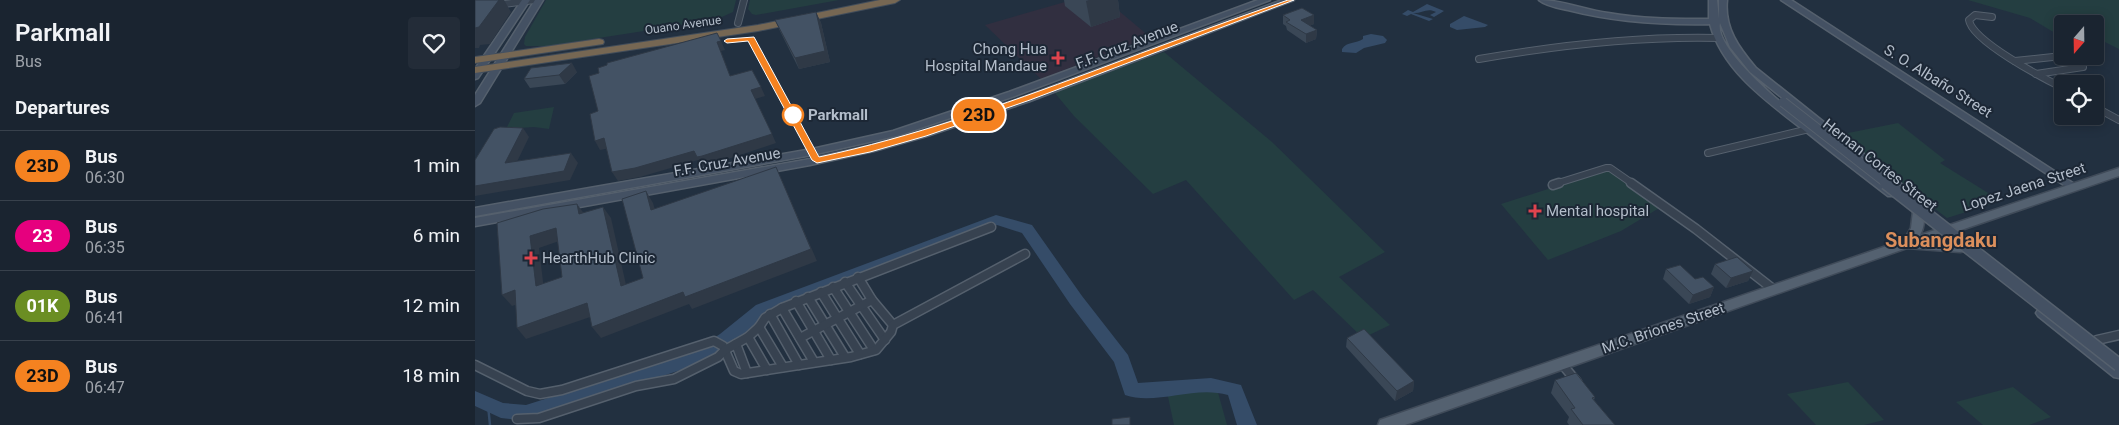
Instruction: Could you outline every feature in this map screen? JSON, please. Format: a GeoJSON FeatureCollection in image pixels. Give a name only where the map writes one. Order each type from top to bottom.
{"type":"FeatureCollection","features":[{"type":"Feature","properties":{"kind":"highway","name":"Ouano Avenue"},"geometry":{"type":"LineString","coordinates":[[476,66],[491,53],[504,56],[738,23],[856,0]]}},
{"type":"Feature","properties":{"kind":"highway","name":"Ouano Avenue"},"geometry":{"type":"LineString","coordinates":[[476,66],[497,68],[766,27],[895,0]]}},
{"type":"Feature","properties":{"kind":"highway"},"geometry":{"type":"LineString","coordinates":[[511,45],[526,50],[539,51]]}},
{"type":"Feature","properties":{"kind":"main road","name":"Lopez Jaena Street"},"geometry":{"type":"LineString","coordinates":[[1946,230],[2119,172]]}},
{"type":"Feature","properties":{"kind":"main road"},"geometry":{"type":"LineString","coordinates":[[1917,214],[1917,228],[1908,244],[1960,248]]}},
{"type":"Feature","properties":{"kind":"main road","name":"M.C. Briones Street"},"geometry":{"type":"LineString","coordinates":[[1386,425],[1946,230]]}},
{"type":"Feature","properties":{"kind":"street"},"geometry":{"type":"LineString","coordinates":[[493,5],[529,0]]}},
{"type":"Feature","properties":{"kind":"street"},"geometry":{"type":"LineString","coordinates":[[491,53],[529,0]]}},
{"type":"Feature","properties":{"kind":"street"},"geometry":{"type":"LineString","coordinates":[[475,104],[539,0]]}},
{"type":"Feature","properties":{"kind":"street"},"geometry":{"type":"LineString","coordinates":[[738,23],[744,0]]}},
{"type":"Feature","properties":{"kind":"street","name":"F.F. Cruz Avenue"},"geometry":{"type":"LineString","coordinates":[[475,212],[812,152],[896,133],[1012,94],[1266,0]]}},
{"type":"Feature","properties":{"kind":"street","name":"F.F. Cruz Avenue"},"geometry":{"type":"LineString","coordinates":[[475,222],[810,162],[870,149],[923,134],[1027,98],[1290,0]]}},
{"type":"Feature","properties":{"kind":"street"},"geometry":{"type":"LineString","coordinates":[[1543,0],[1583,12],[1626,19],[1671,22],[1713,18]]}},
{"type":"Feature","properties":{"kind":"street"},"geometry":{"type":"LineString","coordinates":[[1557,0],[1601,11],[1625,14],[1713,18],[1723,18],[1723,0]]}},
{"type":"Feature","properties":{"kind":"street"},"geometry":{"type":"LineString","coordinates":[[1713,0],[1713,18]]}},
{"type":"Feature","properties":{"kind":"street","name":"S. O. Albaño Street"},"geometry":{"type":"LineString","coordinates":[[1785,0],[2074,187]]}},
{"type":"Feature","properties":{"kind":"street"},"geometry":{"type":"LineString","coordinates":[[1992,17],[1975,15],[1969,22],[1983,37],[2015,61],[2054,83]]}},
{"type":"Feature","properties":{"kind":"street","name":"Hernan Cortes Street"},"geometry":{"type":"LineString","coordinates":[[1713,18],[1719,38],[1728,53],[1748,70],[1789,100],[1946,230],[2119,357]]}},
{"type":"Feature","properties":{"kind":"street","name":"Hernan Cortes Street"},"geometry":{"type":"LineString","coordinates":[[1723,18],[1736,49],[1748,70],[1776,103],[1917,214],[1946,230],[1960,248],[2119,373]]}},
{"type":"Feature","properties":{"kind":"street"},"geometry":{"type":"LineString","coordinates":[[1479,60],[1608,40],[1650,37],[1719,38]]}},
{"type":"Feature","properties":{"kind":"street"},"geometry":{"type":"LineString","coordinates":[[2015,61],[2054,57]]}},
{"type":"Feature","properties":{"kind":"street"},"geometry":{"type":"LineString","coordinates":[[2036,74],[2083,67]]}},
{"type":"Feature","properties":{"kind":"street","name":"Hernan Cortes Street"},"geometry":{"type":"LineString","coordinates":[[1748,70],[1783,102],[2119,365]]}},
{"type":"Feature","properties":{"kind":"street"},"geometry":{"type":"LineString","coordinates":[[2104,112],[2119,120]]}},
{"type":"Feature","properties":{"kind":"street"},"geometry":{"type":"LineString","coordinates":[[1708,153],[1809,129]]}},
{"type":"Feature","properties":{"kind":"street"},"geometry":{"type":"LineString","coordinates":[[1553,185],[1610,168],[1697,229],[1773,290]]}},
{"type":"Feature","properties":{"kind":"street"},"geometry":{"type":"LineString","coordinates":[[475,365],[527,391],[540,394],[562,390],[709,342],[722,346],[736,344],[748,337],[770,314],[796,301],[991,227]]}},
{"type":"Feature","properties":{"kind":"street"},"geometry":{"type":"LineString","coordinates":[[722,346],[734,371],[747,373],[831,360],[874,350],[885,340],[893,325],[1025,254]]}},
{"type":"Feature","properties":{"kind":"street"},"geometry":{"type":"LineString","coordinates":[[858,277],[872,300],[893,325]]}},
{"type":"Feature","properties":{"kind":"street"},"geometry":{"type":"LineString","coordinates":[[845,282],[885,340]]}},
{"type":"Feature","properties":{"kind":"street"},"geometry":{"type":"LineString","coordinates":[[833,287],[874,350]]}},
{"type":"Feature","properties":{"kind":"street"},"geometry":{"type":"LineString","coordinates":[[821,292],[860,354]]}},
{"type":"Feature","properties":{"kind":"street"},"geometry":{"type":"LineString","coordinates":[[808,297],[845,357]]}},
{"type":"Feature","properties":{"kind":"street"},"geometry":{"type":"LineString","coordinates":[[800,338],[872,300]]}},
{"type":"Feature","properties":{"kind":"street"},"geometry":{"type":"LineString","coordinates":[[796,301],[831,360]]}},
{"type":"Feature","properties":{"kind":"street"},"geometry":{"type":"LineString","coordinates":[[782,308],[814,362]]}},
{"type":"Feature","properties":{"kind":"street"},"geometry":{"type":"LineString","coordinates":[[770,314],[799,365]]}},
{"type":"Feature","properties":{"kind":"street"},"geometry":{"type":"LineString","coordinates":[[759,327],[783,367]]}},
{"type":"Feature","properties":{"kind":"street"},"geometry":{"type":"LineString","coordinates":[[2097,340],[2119,335]]}},
{"type":"Feature","properties":{"kind":"street"},"geometry":{"type":"LineString","coordinates":[[748,337],[767,370]]}},
{"type":"Feature","properties":{"kind":"street"},"geometry":{"type":"LineString","coordinates":[[736,344],[747,373]]}},
{"type":"Feature","properties":{"kind":"street"},"geometry":{"type":"LineString","coordinates":[[517,419],[539,418],[636,386],[674,379],[719,358],[722,346]]}},
{"type":"Feature","properties":{"kind":"street"},"geometry":{"type":"LineString","coordinates":[[1561,363],[1583,390]]}},
{"type":"Feature","properties":{"kind":"shaded area","name":"Chong Hua Hospital Mandaue"},"geometry":{"type":"Polygon","coordinates":[[[1072,0],[1106,0],[1150,37],[1041,79],[985,25],[1072,0]]]}},
{"type":"Feature","properties":{"kind":"green space"},"geometry":{"type":"Polygon","coordinates":[[[546,0],[736,0],[733,12],[715,20],[547,46],[526,46],[524,44],[525,37],[546,0]]]}},
{"type":"Feature","properties":{"kind":"green space"},"geometry":{"type":"Polygon","coordinates":[[[750,0],[839,0],[756,15],[752,14],[748,9],[750,0]]]}},
{"type":"Feature","properties":{"kind":"green space"},"geometry":{"type":"Polygon","coordinates":[[[1968,0],[2119,0],[2119,49],[2104,42],[2104,15],[2054,15],[2054,32],[2030,18],[1968,0]]]}},
{"type":"Feature","properties":{"kind":"green space"},"geometry":{"type":"Polygon","coordinates":[[[1164,52],[1272,142],[1385,252],[1339,277],[1390,325],[1363,338],[1313,290],[1294,300],[1186,180],[1153,194],[1074,116],[1054,92],[1164,52]]]}},
{"type":"Feature","properties":{"kind":"green space"},"geometry":{"type":"Polygon","coordinates":[[[554,107],[549,129],[534,127],[506,129],[514,113],[554,107]]]}},
{"type":"Feature","properties":{"kind":"green space"},"geometry":{"type":"Polygon","coordinates":[[[1898,123],[1945,160],[1940,163],[2001,201],[1947,218],[1838,135],[1898,123]]]}},
{"type":"Feature","properties":{"kind":"green space"},"geometry":{"type":"Polygon","coordinates":[[[1604,171],[1612,172],[1661,207],[1621,231],[1548,260],[1501,204],[1604,171]]]}},
{"type":"Feature","properties":{"kind":"green space"},"geometry":{"type":"Polygon","coordinates":[[[1848,382],[1884,420],[1864,425],[1816,425],[1787,394],[1848,382]]]}},
{"type":"Feature","properties":{"kind":"green space"},"geometry":{"type":"Polygon","coordinates":[[[2013,387],[2051,417],[2029,425],[1983,425],[1956,402],[2013,387]]]}},
{"type":"Feature","properties":{"kind":"green space"},"geometry":{"type":"Polygon","coordinates":[[[1217,389],[1227,425],[1174,425],[1167,392],[1217,389]]]}},
{"type":"Feature","properties":{"kind":"water"},"geometry":{"type":"Polygon","coordinates":[[[1427,4],[1444,11],[1434,17],[1430,15],[1436,12],[1433,11],[1427,10],[1413,13],[1433,19],[1429,21],[1411,14],[1407,16],[1402,14],[1408,10],[1413,12],[1427,4]]]}},
{"type":"Feature","properties":{"kind":"water"},"geometry":{"type":"Polygon","coordinates":[[[1464,16],[1488,25],[1457,30],[1450,27],[1450,24],[1464,16]]]}},
{"type":"Feature","properties":{"kind":"water"},"geometry":{"type":"Polygon","coordinates":[[[1371,34],[1383,36],[1387,40],[1385,43],[1364,48],[1356,53],[1342,52],[1344,46],[1360,41],[1363,39],[1363,36],[1371,34]]]}},
{"type":"Feature","properties":{"kind":"building"},"geometry":{"type":"Polygon","coordinates":[[[475,0],[499,0],[479,27],[475,28],[475,0]]]}},
{"type":"Feature","properties":{"kind":"building"},"geometry":{"type":"Polygon","coordinates":[[[1302,8],[1314,15],[1301,20],[1317,30],[1306,34],[1286,22],[1290,20],[1283,15],[1302,8]]]}},
{"type":"Feature","properties":{"kind":"building"},"geometry":{"type":"Polygon","coordinates":[[[816,12],[825,51],[795,58],[775,20],[816,12]]]}},
{"type":"Feature","properties":{"kind":"building","name":"Parkmall"},"geometry":{"type":"Polygon","coordinates":[[[717,33],[721,41],[717,42],[730,76],[752,70],[761,87],[751,90],[772,134],[702,156],[697,157],[694,151],[635,168],[612,172],[604,138],[595,141],[590,114],[598,111],[589,76],[599,73],[598,68],[607,65],[607,63],[717,33]]]}},
{"type":"Feature","properties":{"kind":"building"},"geometry":{"type":"Polygon","coordinates":[[[572,63],[559,75],[524,79],[531,68],[572,63]]]}},
{"type":"Feature","properties":{"kind":"building"},"geometry":{"type":"Polygon","coordinates":[[[500,127],[523,128],[505,163],[571,153],[564,171],[475,186],[475,160],[494,129],[500,127]]]}},
{"type":"Feature","properties":{"kind":"building"},"geometry":{"type":"Polygon","coordinates":[[[776,167],[811,249],[685,297],[683,292],[592,327],[587,303],[517,328],[515,290],[502,295],[497,223],[543,209],[577,204],[579,214],[603,207],[621,286],[643,278],[622,199],[646,191],[651,210],[776,167]],[[556,228],[530,236],[536,286],[562,277],[556,228]]]}},
{"type":"Feature","properties":{"kind":"building"},"geometry":{"type":"Polygon","coordinates":[[[1737,257],[1753,271],[1731,278],[1715,264],[1737,257]]]}},
{"type":"Feature","properties":{"kind":"building"},"geometry":{"type":"Polygon","coordinates":[[[1680,265],[1695,279],[1703,277],[1714,287],[1693,295],[1666,269],[1680,265]]]}},
{"type":"Feature","properties":{"kind":"building"},"geometry":{"type":"Polygon","coordinates":[[[1364,329],[1414,381],[1397,391],[1347,338],[1364,329]]]}},
{"type":"Feature","properties":{"kind":"building"},"geometry":{"type":"Polygon","coordinates":[[[1576,373],[1595,397],[1592,398],[1615,425],[1583,425],[1571,409],[1575,408],[1555,380],[1576,373]]]}},
{"type":"Feature","properties":{"kind":"building"},"geometry":{"type":"Polygon","coordinates":[[[1130,417],[1130,425],[1112,425],[1112,419],[1130,417]]]}},
{"type":"Feature","properties":{"kind":"waterway"},"geometry":{"type":"LineString","coordinates":[[475,398],[501,410],[526,413],[699,357],[726,339],[762,309],[996,220],[1027,229],[1076,300],[1122,360],[1131,390],[1198,385],[1211,385],[1235,390],[1247,425]]}},
{"type":"Feature","properties":{"kind":"waterway"},"geometry":{"type":"LineString","coordinates":[[488,405],[490,425]]}},
{"type":"Feature","properties":{"kind":"bus line","name":"23D"},"geometry":{"type":"LineString","coordinates":[[727,41],[751,38],[817,160],[870,149],[923,134],[1027,98],[1290,0]]}},
{"type":"Feature","properties":{"kind":"place","name":"Chong Hua Hospital Mandaue"},"geometry":{"type":"Point","coordinates":[1058,58]}},
{"type":"Feature","properties":{"kind":"place","name":"Parkmall"},"geometry":{"type":"Point","coordinates":[793,115]}},
{"type":"Feature","properties":{"kind":"place","name":"Mental hospital"},"geometry":{"type":"Point","coordinates":[1535,211]}},
{"type":"Feature","properties":{"kind":"place","name":"HearthHub Clinic"},"geometry":{"type":"Point","coordinates":[531,258]}},
{"type":"Feature","properties":{"kind":"district","name":"Subangdaku"},"geometry":{"type":"Point","coordinates":[1941,240]}}]}
